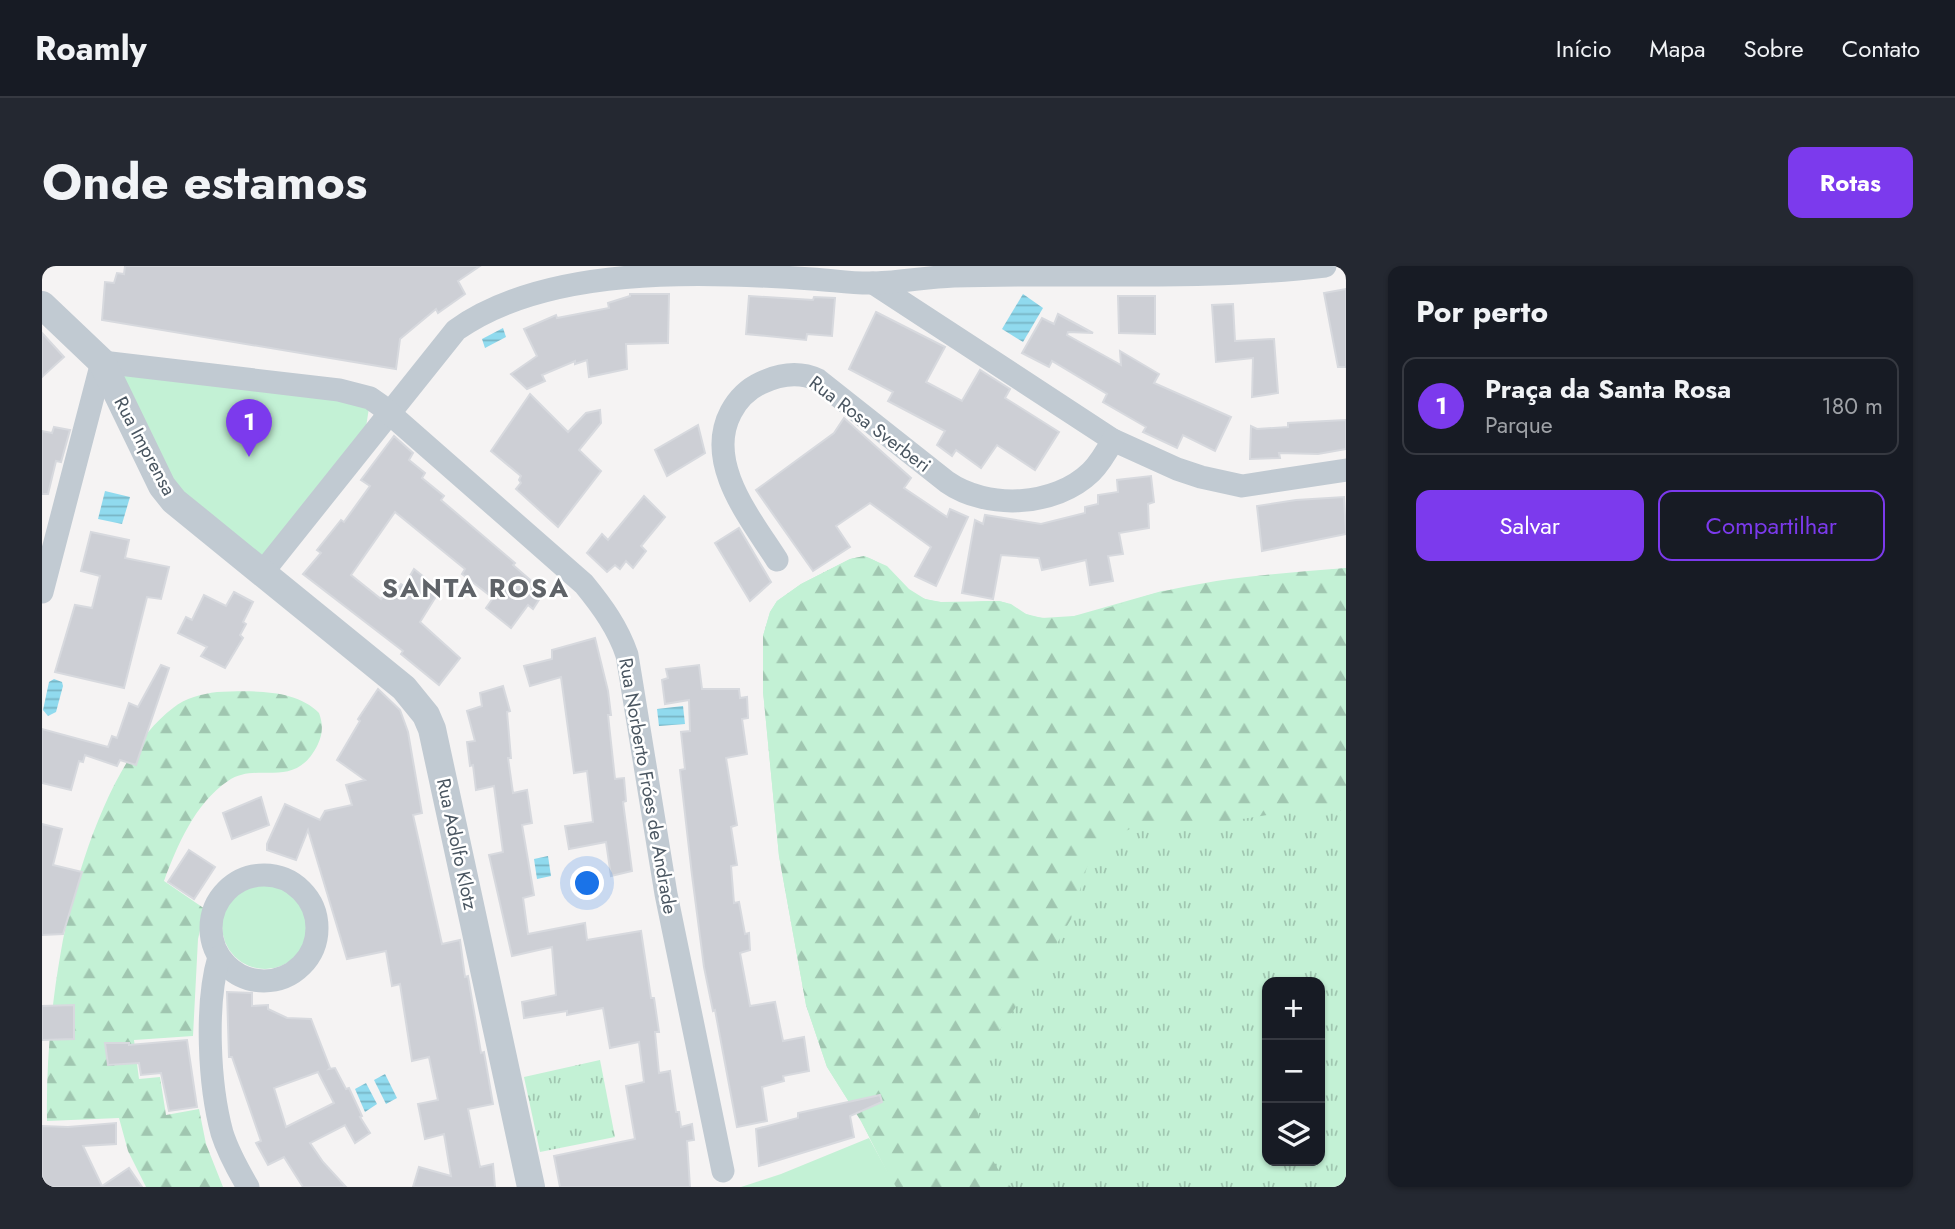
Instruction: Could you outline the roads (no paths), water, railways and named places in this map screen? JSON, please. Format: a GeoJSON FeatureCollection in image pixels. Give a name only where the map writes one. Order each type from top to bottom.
{"type":"FeatureCollection","features":[{"type":"Feature","properties":{"kind":"street"},"geometry":{"type":"LineString","coordinates":[[262,573],[456,330],[496,300],[558,278],[620,270],[668,269],[873,283],[952,276],[1206,274],[1325,266]]}},
{"type":"Feature","properties":{"kind":"street"},"geometry":{"type":"LineString","coordinates":[[873,283],[1113,440],[1177,469],[1242,486],[1346,470]]}},
{"type":"Feature","properties":{"kind":"street","name":"Rua Imprensa"},"geometry":{"type":"LineString","coordinates":[[42,305],[102,362],[168,494],[262,573]]}},
{"type":"Feature","properties":{"kind":"street"},"geometry":{"type":"LineString","coordinates":[[42,592],[102,362]]}},
{"type":"Feature","properties":{"kind":"street","name":"Rua Norberto Fróes de Andrade"},"geometry":{"type":"LineString","coordinates":[[102,362],[339,390],[370,398],[584,584],[601,605],[622,640],[627,655],[666,894],[723,1171]]}},
{"type":"Feature","properties":{"kind":"street","name":"Rua Rosa Sverberi"},"geometry":{"type":"LineString","coordinates":[[777,560],[738,498],[724,461],[726,426],[733,409],[751,388],[768,380],[803,374],[818,380],[947,482],[966,494],[985,499],[1025,500],[1069,487],[1092,471],[1113,440]]}},
{"type":"Feature","properties":{"kind":"street","name":"Rua Adolfo Klotz"},"geometry":{"type":"LineString","coordinates":[[262,573],[404,688],[429,722],[531,1187]]}},
{"type":"Feature","properties":{"kind":"street"},"geometry":{"type":"LineString","coordinates":[[219,957],[234,972],[253,980],[273,981],[293,973],[308,959],[316,940],[317,919],[309,899],[296,885],[280,877],[261,874],[236,883],[217,903],[212,921],[212,939],[219,957],[210,1009],[216,1102],[227,1147],[248,1187]]}},
{"type":"Feature","properties":{"kind":"water"},"geometry":{"type":"Polygon","coordinates":[[[1023,294],[1043,308],[1023,342],[1002,329],[1023,294]]]}},
{"type":"Feature","properties":{"kind":"water"},"geometry":{"type":"Polygon","coordinates":[[[503,328],[506,337],[485,348],[482,339],[503,328]]]}},
{"type":"Feature","properties":{"kind":"water"},"geometry":{"type":"Polygon","coordinates":[[[105,491],[130,497],[122,524],[98,519],[105,491]]]}},
{"type":"Feature","properties":{"kind":"water"},"geometry":{"type":"Polygon","coordinates":[[[54,679],[62,682],[63,686],[56,712],[48,716],[43,710],[49,682],[54,679]]]}},
{"type":"Feature","properties":{"kind":"water"},"geometry":{"type":"Polygon","coordinates":[[[683,706],[685,724],[659,726],[657,709],[683,706]]]}},
{"type":"Feature","properties":{"kind":"water"},"geometry":{"type":"Polygon","coordinates":[[[548,856],[551,876],[537,879],[534,859],[548,856]]]}},
{"type":"Feature","properties":{"kind":"water"},"geometry":{"type":"Polygon","coordinates":[[[385,1074],[397,1098],[386,1104],[374,1080],[385,1074]]]}},
{"type":"Feature","properties":{"kind":"water"},"geometry":{"type":"Polygon","coordinates":[[[366,1083],[377,1104],[365,1112],[355,1089],[366,1083]]]}},
{"type":"Feature","properties":{"kind":"place","name":"Praça da Santa Rosa"},"geometry":{"type":"Point","coordinates":[249,457]}},
{"type":"Feature","properties":{"kind":"district","name":"SANTA ROSA"},"geometry":{"type":"Point","coordinates":[476,588]}}]}
